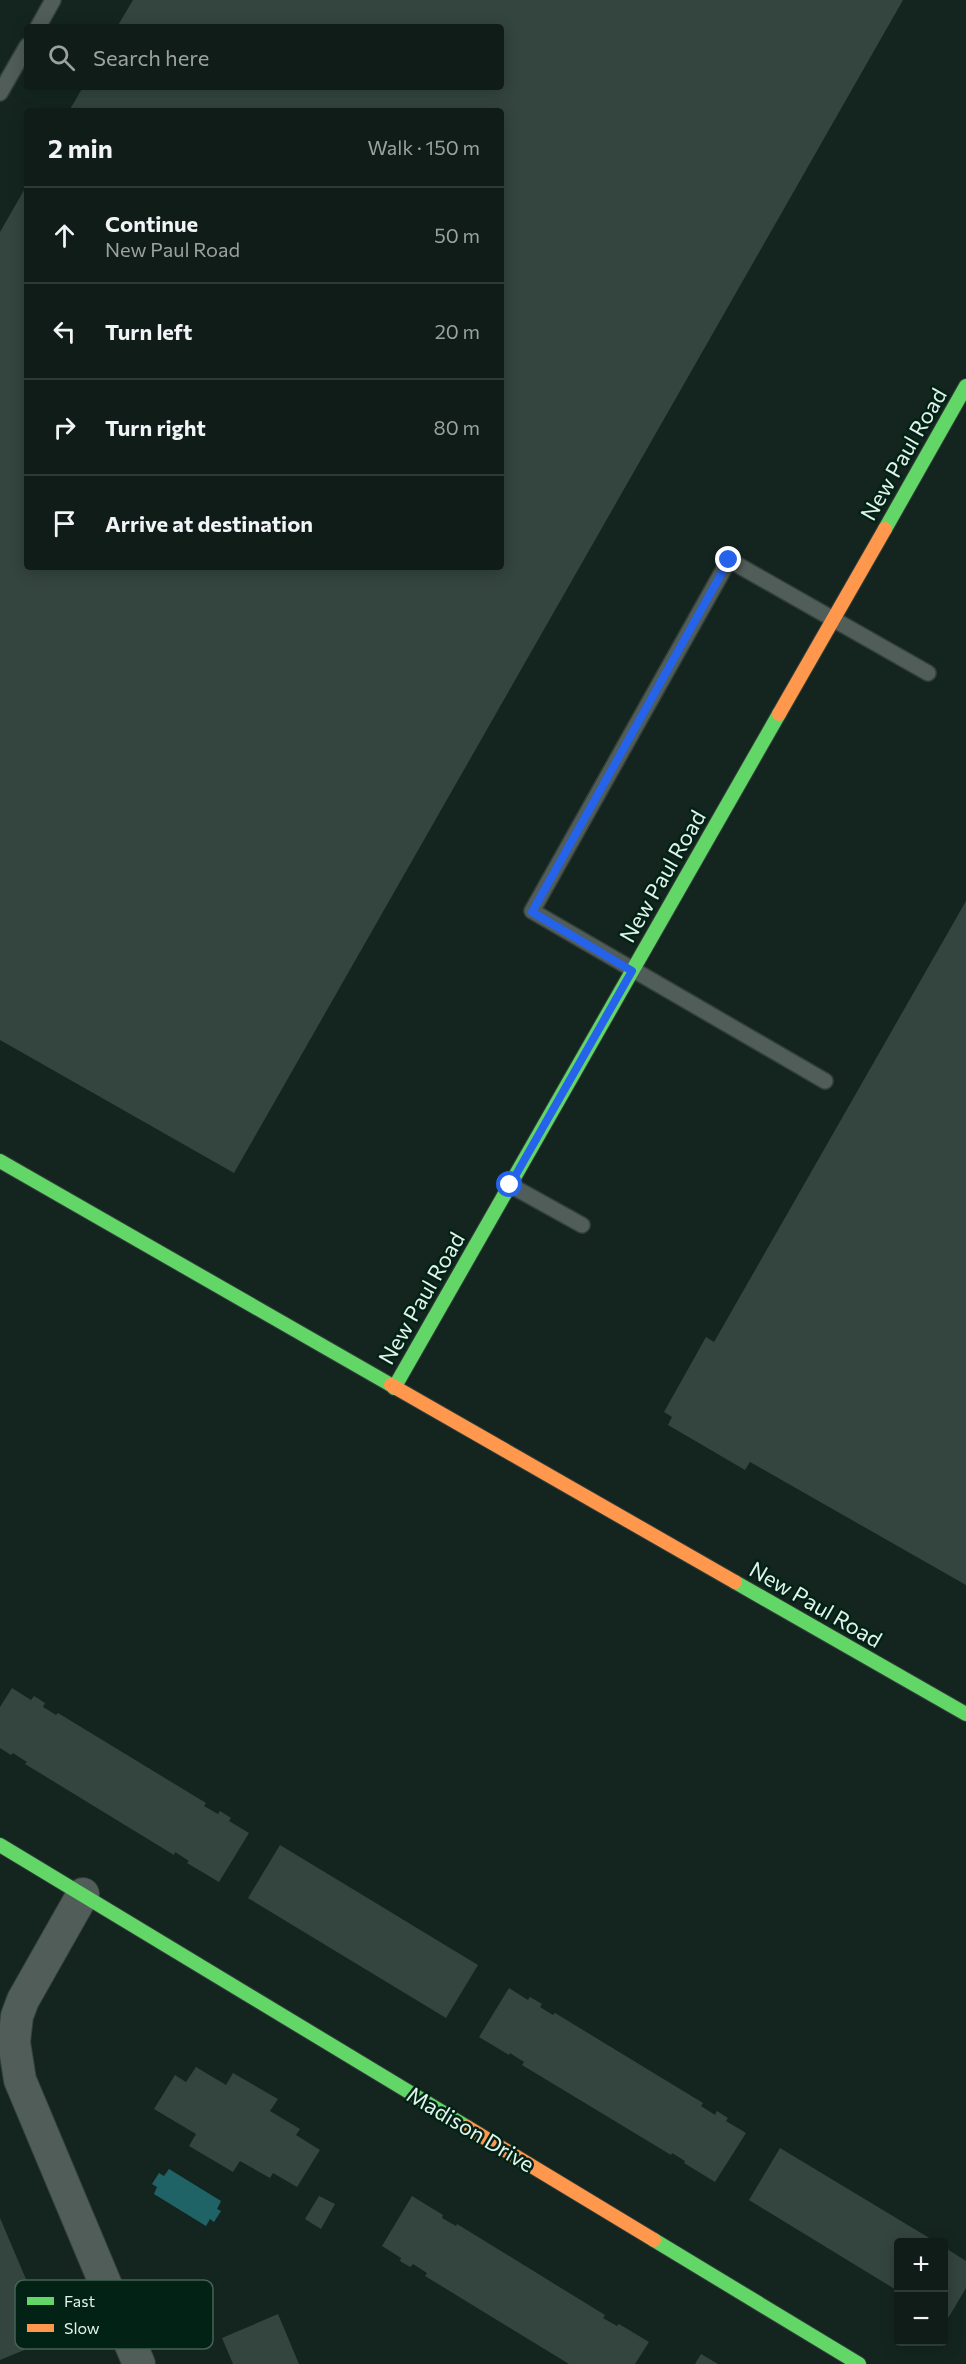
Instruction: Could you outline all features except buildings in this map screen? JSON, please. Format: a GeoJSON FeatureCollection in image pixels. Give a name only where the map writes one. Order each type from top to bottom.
{"type":"FeatureCollection","features":[{"type":"Feature","properties":{"kind":"street","name":"New Paul Road"},"geometry":{"type":"LineString","coordinates":[[394,1388],[966,386]]}},
{"type":"Feature","properties":{"kind":"street","name":"New Paul Road"},"geometry":{"type":"LineString","coordinates":[[0,1161],[966,1714]]}},
{"type":"Feature","properties":{"kind":"street","name":"Madison Drive"},"geometry":{"type":"LineString","coordinates":[[0,1845],[859,2364]]}},
{"type":"Feature","properties":{"kind":"street"},"geometry":{"type":"LineString","coordinates":[[83,1894],[23,2001],[15,2030],[14,2054],[24,2089],[104,2280]]}},
{"type":"Feature","properties":{"kind":"street"},"geometry":{"type":"LineString","coordinates":[[133,2349],[139,2364]]}},
{"type":"Feature","properties":{"kind":"lane"},"geometry":{"type":"LineString","coordinates":[[40,24],[53,0]]}},
{"type":"Feature","properties":{"kind":"lane"},"geometry":{"type":"LineString","coordinates":[[0,93],[24,51]]}},
{"type":"Feature","properties":{"kind":"lane"},"geometry":{"type":"LineString","coordinates":[[825,1082],[532,912],[729,560],[928,672]]}},
{"type":"Feature","properties":{"kind":"lane"},"geometry":{"type":"LineString","coordinates":[[510,1185],[582,1225]]}},
{"type":"Feature","properties":{"kind":"water"},"geometry":{"type":"Polygon","coordinates":[[[169,2169],[221,2201],[217,2209],[221,2211],[214,2222],[210,2219],[206,2226],[154,2194],[157,2187],[152,2184],[159,2173],[164,2176],[169,2169]]]}},
{"type":"Feature","properties":{"kind":"traffic: fast"},"geometry":{"type":"LineString","coordinates":[[885,529],[966,386]]}},
{"type":"Feature","properties":{"kind":"traffic: fast"},"geometry":{"type":"LineString","coordinates":[[394,1388],[779,714]]}},
{"type":"Feature","properties":{"kind":"traffic: fast"},"geometry":{"type":"LineString","coordinates":[[0,1161],[391,1385]]}},
{"type":"Feature","properties":{"kind":"traffic: fast"},"geometry":{"type":"LineString","coordinates":[[735,1582],[966,1714]]}},
{"type":"Feature","properties":{"kind":"traffic: fast"},"geometry":{"type":"LineString","coordinates":[[0,1845],[467,2127]]}},
{"type":"Feature","properties":{"kind":"traffic: fast"},"geometry":{"type":"LineString","coordinates":[[654,2240],[859,2364]]}},
{"type":"Feature","properties":{"kind":"traffic: slow"},"geometry":{"type":"LineString","coordinates":[[779,714],[885,529]]}},
{"type":"Feature","properties":{"kind":"traffic: slow"},"geometry":{"type":"LineString","coordinates":[[391,1385],[735,1582]]}},
{"type":"Feature","properties":{"kind":"traffic: slow"},"geometry":{"type":"LineString","coordinates":[[467,2127],[654,2240]]}},
{"type":"Feature","properties":{"kind":"route"},"geometry":{"type":"LineString","coordinates":[[510,1185],[632,971],[532,912],[729,560]]}}]}
